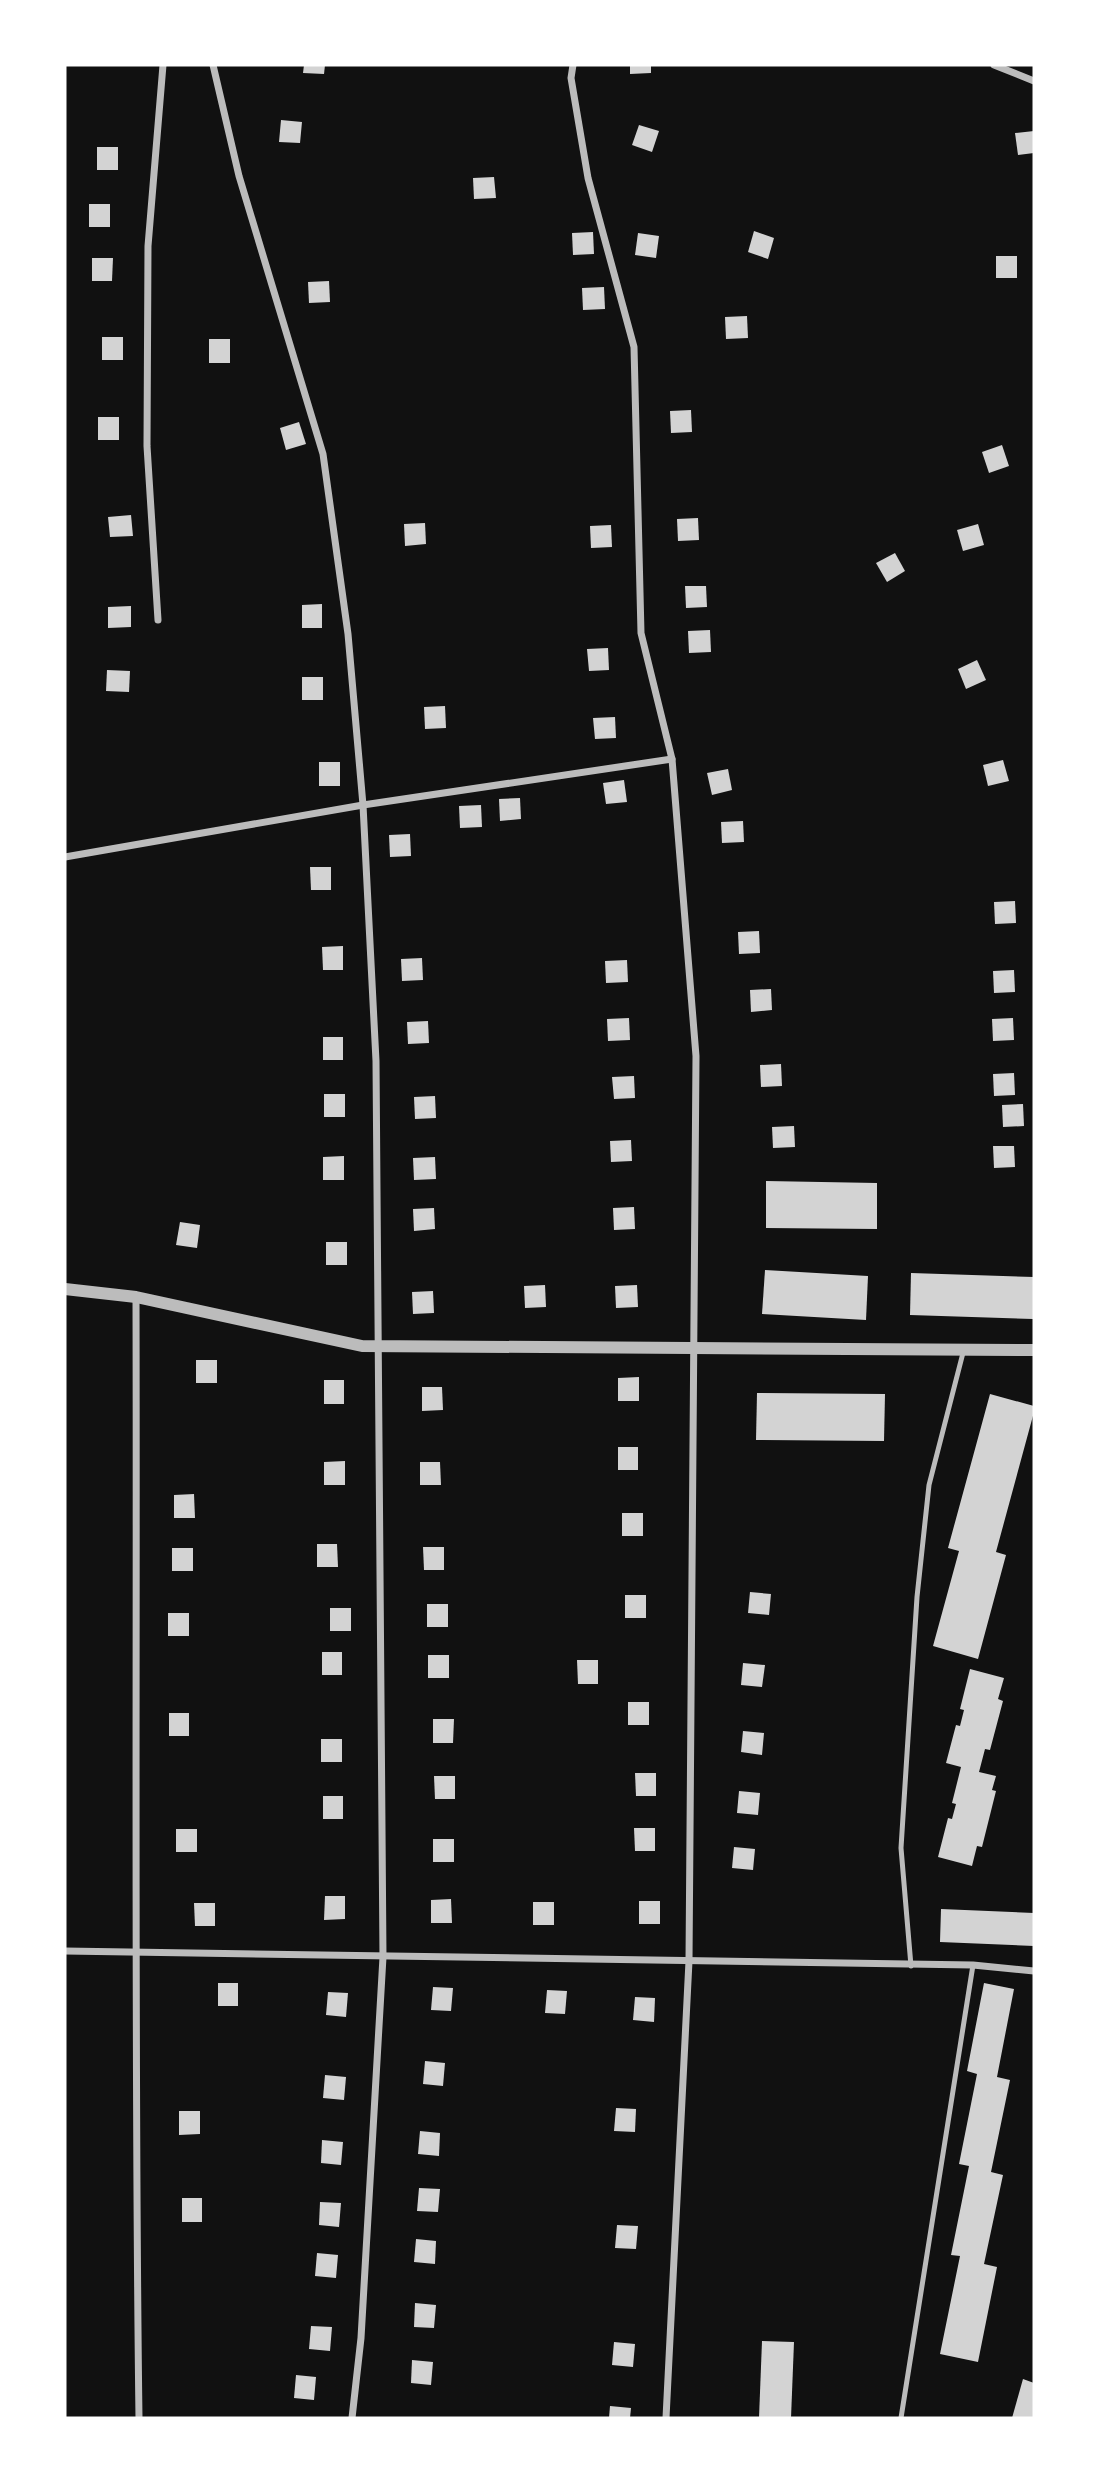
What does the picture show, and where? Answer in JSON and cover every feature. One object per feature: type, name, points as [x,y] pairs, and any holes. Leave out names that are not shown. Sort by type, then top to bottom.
[{"type":"street","points":[[158,620],[147,446],[148,260],[163,65]]},
{"type":"street","points":[[213,65],[239,176],[323,454],[348,634],[363,805],[376,1061],[383,1957],[361,2339],[352,2418]]},
{"type":"street","points":[[573,65],[570,78],[588,178],[634,347],[641,634],[672,759],[696,1056],[689,1961],[666,2418]]},
{"type":"street","points":[[994,65],[1034,81]]},
{"type":"street","points":[[65,857],[363,805],[672,759]]},
{"type":"street","points":[[65,1289],[136,1297],[362,1346],[1034,1350]]},
{"type":"street","points":[[136,1297],[138,1952],[134,2095],[139,2418]]},
{"type":"street","points":[[65,1951],[973,1965],[1034,1971]]},
{"type":"lane","points":[[911,1966],[901,1848],[917,1597],[929,1485],[964,1349]]},
{"type":"lane","points":[[901,2418],[973,1965]]},
{"type":"building","points":[[304,65],[325,65],[324,74],[303,73]]},
{"type":"building","points":[[630,65],[651,65],[651,73],[630,74]]},
{"type":"building","points":[[281,120],[302,122],[300,143],[279,142]]},
{"type":"building","points":[[639,125],[659,131],[652,152],[632,145]]},
{"type":"building","points":[[1034,131],[1034,153],[1018,155],[1015,133]]},
{"type":"building","points":[[97,147],[118,147],[118,170],[97,170]]},
{"type":"building","points":[[494,177],[496,198],[474,199],[473,178]]},
{"type":"building","points":[[89,204],[110,204],[110,227],[89,227]]},
{"type":"building","points":[[754,231],[774,238],[768,259],[748,252]]},
{"type":"building","points":[[593,232],[594,254],[573,255],[572,233]]},
{"type":"building","points":[[638,233],[659,236],[656,258],[635,255]]},
{"type":"building","points":[[996,256],[1017,256],[1017,278],[996,278]]},
{"type":"building","points":[[92,258],[113,258],[112,281],[92,281]]},
{"type":"building","points":[[329,281],[330,302],[309,303],[308,282]]},
{"type":"building","points":[[604,287],[605,309],[583,310],[582,288]]},
{"type":"building","points":[[747,316],[748,338],[726,339],[725,317]]},
{"type":"building","points":[[102,337],[123,337],[123,360],[102,360]]},
{"type":"building","points":[[209,339],[230,339],[230,363],[209,363]]},
{"type":"building","points":[[691,410],[692,432],[671,433],[670,411]]},
{"type":"building","points":[[98,417],[119,417],[119,440],[98,440]]},
{"type":"building","points":[[299,422],[306,444],[286,450],[280,428]]},
{"type":"building","points":[[1002,445],[1009,466],[989,473],[982,452]]},
{"type":"building","points":[[131,515],[133,536],[110,537],[108,517]]},
{"type":"building","points":[[698,518],[699,540],[678,541],[677,519]]},
{"type":"building","points":[[425,523],[426,544],[405,546],[404,524]]},
{"type":"building","points":[[978,524],[984,545],[963,551],[957,530]]},
{"type":"building","points":[[611,525],[612,547],[591,548],[590,526]]},
{"type":"building","points":[[895,553],[905,571],[887,582],[876,563]]},
{"type":"building","points":[[685,586],[706,586],[707,607],[686,608]]},
{"type":"building","points":[[322,604],[322,628],[302,628],[302,605]]},
{"type":"building","points":[[131,606],[131,627],[108,628],[108,607]]},
{"type":"building","points":[[710,630],[711,652],[689,653],[688,631]]},
{"type":"building","points":[[608,648],[609,670],[589,671],[587,649]]},
{"type":"building","points":[[977,660],[986,680],[966,689],[958,669]]},
{"type":"building","points":[[107,670],[130,671],[129,692],[106,691]]},
{"type":"building","points":[[302,677],[323,677],[323,700],[302,700]]},
{"type":"building","points":[[445,706],[446,728],[425,729],[424,707]]},
{"type":"building","points":[[615,717],[616,738],[595,739],[593,718]]},
{"type":"building","points":[[1003,760],[1009,781],[988,786],[983,765]]},
{"type":"building","points":[[319,762],[340,762],[340,786],[319,786]]},
{"type":"building","points":[[728,769],[732,790],[712,795],[707,773]]},
{"type":"building","points":[[624,780],[627,802],[606,804],[603,783]]},
{"type":"building","points":[[520,798],[521,819],[500,821],[499,799]]},
{"type":"building","points":[[481,805],[482,827],[460,828],[459,806]]},
{"type":"building","points":[[743,821],[744,842],[722,843],[721,822]]},
{"type":"building","points":[[410,834],[411,856],[390,857],[389,835]]},
{"type":"building","points":[[310,867],[331,867],[331,890],[311,890]]},
{"type":"building","points":[[1015,901],[1016,923],[995,924],[994,902]]},
{"type":"building","points":[[759,931],[760,953],[739,954],[738,932]]},
{"type":"building","points":[[343,946],[343,970],[323,970],[322,947]]},
{"type":"building","points":[[422,958],[423,980],[402,981],[401,959]]},
{"type":"building","points":[[627,960],[628,982],[606,983],[605,961]]},
{"type":"building","points":[[1014,970],[1015,992],[994,993],[993,971]]},
{"type":"building","points":[[771,989],[772,1010],[751,1012],[750,990]]},
{"type":"building","points":[[629,1018],[630,1040],[608,1041],[607,1019]]},
{"type":"building","points":[[1013,1018],[1014,1040],[993,1041],[992,1019]]},
{"type":"building","points":[[428,1021],[429,1043],[408,1044],[407,1022]]},
{"type":"building","points":[[323,1037],[343,1037],[343,1060],[323,1060]]},
{"type":"building","points":[[781,1064],[782,1086],[761,1087],[760,1065]]},
{"type":"building","points":[[1014,1073],[1015,1095],[994,1096],[993,1074]]},
{"type":"building","points":[[634,1076],[635,1098],[614,1099],[612,1077]]},
{"type":"building","points":[[324,1094],[345,1094],[345,1117],[324,1117]]},
{"type":"building","points":[[435,1096],[436,1118],[415,1119],[414,1097]]},
{"type":"building","points":[[1023,1104],[1024,1126],[1003,1127],[1002,1105]]},
{"type":"building","points":[[794,1126],[795,1147],[773,1148],[772,1127]]},
{"type":"building","points":[[631,1140],[632,1161],[611,1162],[610,1141]]},
{"type":"building","points":[[993,1146],[1014,1146],[1015,1167],[994,1168]]},
{"type":"building","points":[[344,1156],[344,1180],[323,1180],[323,1157]]},
{"type":"building","points":[[435,1157],[436,1179],[414,1180],[413,1158]]},
{"type":"building","points":[[766,1181],[877,1183],[877,1229],[766,1228]]},
{"type":"building","points":[[634,1207],[635,1229],[614,1230],[613,1208]]},
{"type":"building","points":[[434,1208],[435,1229],[414,1231],[413,1209]]},
{"type":"building","points":[[180,1222],[200,1225],[197,1248],[176,1245]]},
{"type":"building","points":[[326,1242],[347,1242],[347,1265],[326,1265]]},
{"type":"building","points":[[765,1270],[868,1276],[866,1320],[762,1314]]},
{"type":"building","points":[[911,1273],[1034,1277],[1033,1319],[910,1315]]},
{"type":"building","points":[[545,1285],[546,1307],[525,1308],[524,1286]]},
{"type":"building","points":[[637,1285],[638,1307],[616,1308],[615,1286]]},
{"type":"building","points":[[433,1291],[434,1313],[413,1314],[412,1292]]},
{"type":"building","points":[[196,1360],[217,1360],[217,1383],[196,1383]]},
{"type":"building","points":[[639,1377],[639,1401],[618,1401],[618,1378]]},
{"type":"building","points":[[324,1380],[344,1380],[344,1404],[324,1404]]},
{"type":"building","points":[[422,1387],[442,1387],[443,1410],[422,1411]]},
{"type":"building","points":[[757,1393],[885,1394],[884,1441],[756,1440]]},
{"type":"building","points":[[990,1394],[1034,1406],[1034,1412],[996,1552],[1006,1555],[978,1659],[933,1646],[959,1551],[948,1548]]},
{"type":"building","points":[[618,1447],[638,1447],[638,1470],[618,1470]]},
{"type":"building","points":[[345,1461],[345,1485],[324,1485],[324,1462]]},
{"type":"building","points":[[420,1462],[440,1462],[441,1485],[420,1485]]},
{"type":"building","points":[[194,1494],[195,1518],[174,1518],[174,1495]]},
{"type":"building","points":[[622,1513],[643,1513],[643,1536],[622,1536]]},
{"type":"building","points":[[317,1544],[337,1544],[338,1567],[317,1567]]},
{"type":"building","points":[[423,1547],[444,1547],[444,1570],[424,1570]]},
{"type":"building","points":[[172,1548],[193,1548],[193,1571],[172,1571]]},
{"type":"building","points":[[750,1592],[771,1594],[769,1615],[748,1613]]},
{"type":"building","points":[[625,1595],[646,1595],[646,1618],[625,1618]]},
{"type":"building","points":[[427,1604],[448,1604],[448,1627],[427,1627]]},
{"type":"building","points":[[330,1608],[351,1608],[351,1631],[330,1631]]},
{"type":"building","points":[[168,1613],[189,1613],[189,1636],[168,1636]]},
{"type":"building","points":[[322,1652],[342,1652],[342,1675],[322,1675]]},
{"type":"building","points":[[428,1655],[449,1655],[449,1678],[428,1678]]},
{"type":"building","points":[[577,1660],[598,1660],[598,1684],[578,1684]]},
{"type":"building","points":[[743,1663],[765,1665],[762,1687],[741,1685]]},
{"type":"building","points":[[970,1669],[1004,1678],[998,1699],[1003,1701],[990,1750],[985,1749],[979,1772],[996,1776],[992,1790],[996,1791],[982,1847],[977,1846],[972,1866],[938,1857],[948,1818],[952,1819],[956,1804],[952,1803],[961,1767],[946,1763],[956,1725],[960,1726],[964,1710],[960,1709]]},
{"type":"building","points":[[628,1702],[649,1702],[649,1725],[628,1725]]},
{"type":"building","points":[[169,1713],[189,1713],[189,1736],[169,1736]]},
{"type":"building","points":[[433,1719],[454,1719],[453,1743],[433,1743]]},
{"type":"building","points":[[743,1731],[764,1733],[762,1755],[741,1752]]},
{"type":"building","points":[[321,1739],[342,1739],[342,1762],[321,1762]]},
{"type":"building","points":[[635,1773],[656,1773],[656,1796],[636,1796]]},
{"type":"building","points":[[434,1776],[455,1776],[455,1799],[435,1799]]},
{"type":"building","points":[[739,1791],[760,1793],[758,1815],[737,1813]]},
{"type":"building","points":[[323,1796],[343,1796],[343,1819],[323,1819]]},
{"type":"building","points":[[634,1828],[655,1828],[655,1851],[635,1851]]},
{"type":"building","points":[[176,1829],[197,1829],[197,1852],[176,1852]]},
{"type":"building","points":[[433,1839],[454,1839],[454,1862],[433,1862]]},
{"type":"building","points":[[734,1847],[755,1849],[753,1870],[732,1868]]},
{"type":"building","points":[[325,1896],[345,1896],[345,1919],[324,1920]]},
{"type":"building","points":[[451,1899],[452,1923],[431,1923],[431,1900]]},
{"type":"building","points":[[639,1901],[660,1901],[660,1924],[639,1924]]},
{"type":"building","points":[[533,1902],[554,1902],[554,1925],[533,1925]]},
{"type":"building","points":[[194,1903],[215,1903],[215,1926],[195,1926]]},
{"type":"building","points":[[941,1909],[1034,1913],[1034,1946],[940,1942]]},
{"type":"building","points":[[218,1983],[238,1983],[238,2006],[218,2006]]},
{"type":"building","points":[[984,1983],[1014,1989],[997,2077],[1010,2080],[991,2172],[1003,2175],[984,2264],[997,2267],[978,2362],[940,2354],[960,2256],[951,2255],[969,2166],[959,2164],[977,2074],[967,2071]]},
{"type":"building","points":[[433,1987],[453,1988],[451,2011],[431,2010]]},
{"type":"building","points":[[547,1990],[567,1991],[565,2014],[545,2013]]},
{"type":"building","points":[[328,1992],[348,1993],[346,2017],[326,2015]]},
{"type":"building","points":[[635,1997],[655,1998],[654,2022],[633,2020]]},
{"type":"building","points":[[425,2061],[445,2063],[443,2086],[423,2084]]},
{"type":"building","points":[[325,2075],[346,2077],[344,2100],[323,2098]]},
{"type":"building","points":[[616,2108],[636,2109],[635,2132],[614,2131]]},
{"type":"building","points":[[179,2111],[200,2111],[200,2134],[179,2135]]},
{"type":"building","points":[[420,2131],[440,2133],[439,2156],[418,2154]]},
{"type":"building","points":[[322,2140],[343,2142],[341,2165],[321,2163]]},
{"type":"building","points":[[419,2188],[440,2189],[438,2212],[417,2211]]},
{"type":"building","points":[[182,2198],[202,2198],[202,2222],[182,2222]]},
{"type":"building","points":[[320,2202],[341,2203],[339,2227],[319,2225]]},
{"type":"building","points":[[617,2225],[638,2226],[636,2249],[615,2248]]},
{"type":"building","points":[[416,2239],[436,2241],[435,2264],[414,2262]]},
{"type":"building","points":[[317,2253],[338,2255],[336,2278],[315,2276]]},
{"type":"building","points":[[415,2303],[436,2305],[434,2328],[414,2327]]},
{"type":"building","points":[[311,2326],[332,2327],[330,2351],[309,2349]]},
{"type":"building","points":[[762,2341],[794,2342],[791,2418],[759,2418]]},
{"type":"building","points":[[614,2342],[635,2344],[633,2367],[612,2365]]},
{"type":"building","points":[[412,2360],[433,2362],[431,2385],[411,2383]]},
{"type":"building","points":[[296,2375],[316,2377],[314,2400],[294,2398]]},
{"type":"building","points":[[1023,2379],[1034,2383],[1034,2418],[1012,2418]]},
{"type":"building","points":[[610,2406],[631,2408],[630,2418],[609,2418]]}]
